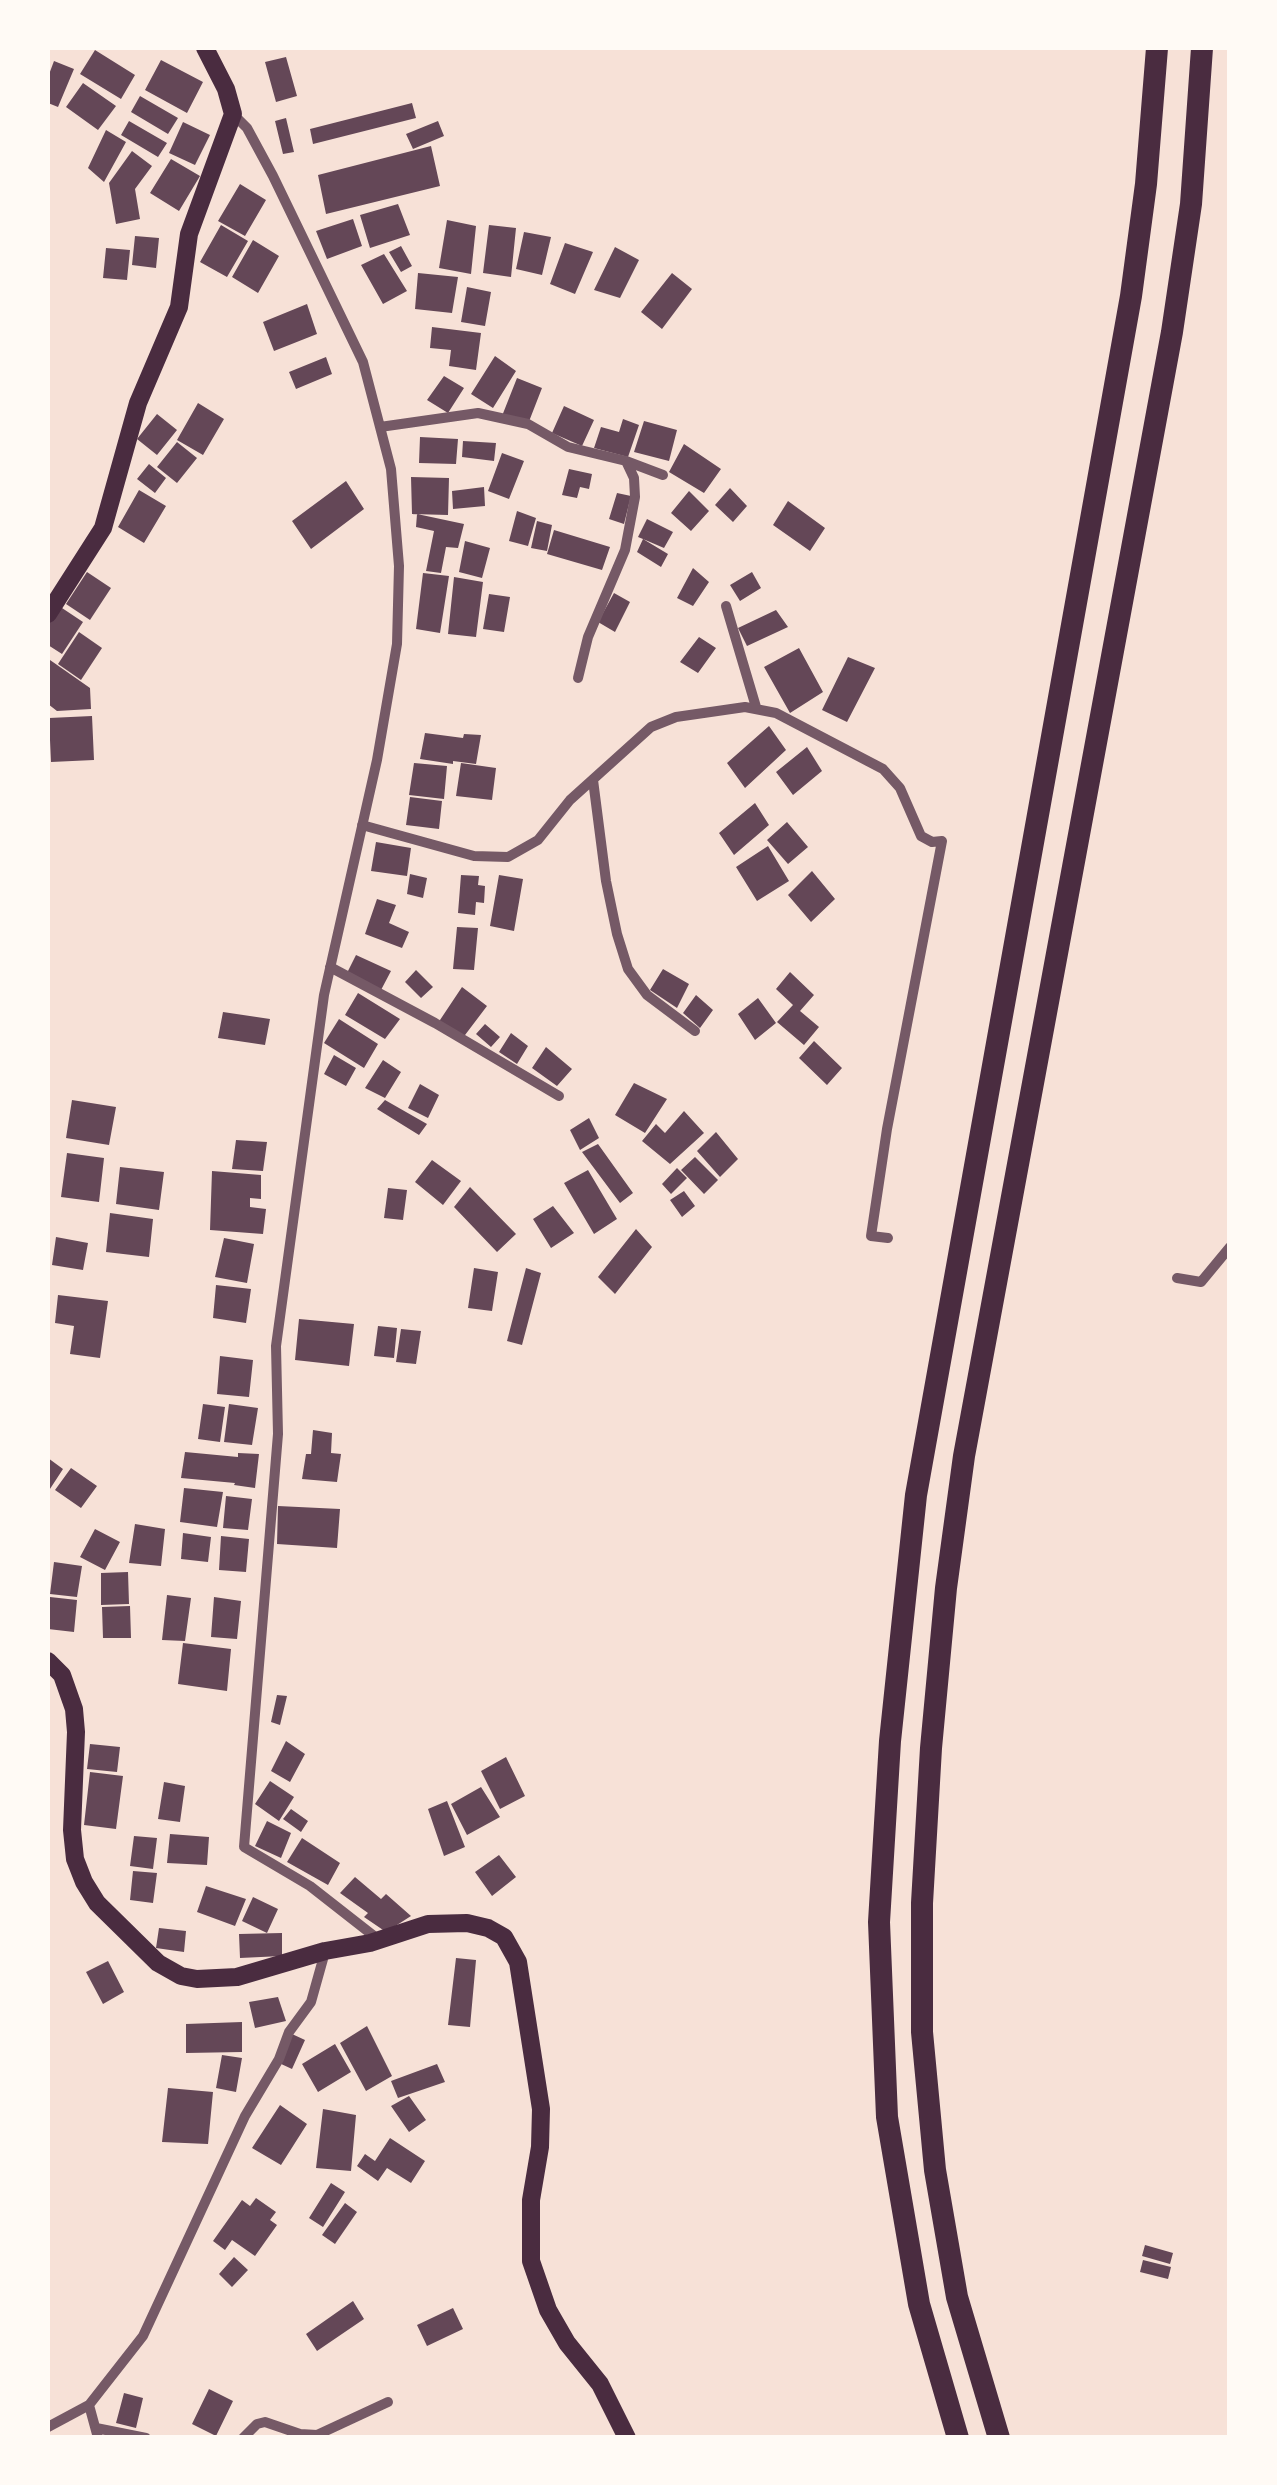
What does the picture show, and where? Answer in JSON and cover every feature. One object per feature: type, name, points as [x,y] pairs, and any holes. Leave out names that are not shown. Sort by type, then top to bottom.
[{"type":"highway","points":[[958,2438],[918,2304],[887,2117],[879,1922],[890,1741],[916,1495],[1132,296],[1146,184],[1156,48]]},
{"type":"highway","points":[[999,2438],[957,2296],[934,2170],[922,2032],[922,1902],[931,1748],[946,1588],[964,1456],[1172,332],[1191,204],[1202,48]]},
{"type":"main road","points":[[48,614],[103,528],[138,403],[180,306],[189,234],[233,114],[226,89],[205,48]]},
{"type":"main road","points":[[48,1661],[62,1676],[74,1709],[72,1830],[84,1882],[97,1903],[134,1943],[169,1970],[197,1979],[238,1978],[428,1924],[468,1923],[504,1937],[518,1962],[541,2108],[531,2200],[531,2262],[548,2310],[567,2343],[600,2384],[627,2438]]},
{"type":"street","points":[[233,114],[247,128],[274,176],[363,362],[391,469],[400,566],[397,644],[330,967],[276,1346],[278,1434],[244,1847],[310,1886],[379,1940]]},
{"type":"street","points":[[380,427],[478,413],[528,424],[568,446],[663,475]]},
{"type":"street","points":[[578,678],[588,637],[625,550],[635,496],[634,478],[626,461]]},
{"type":"street","points":[[726,606],[756,707]]},
{"type":"street","points":[[362,825],[474,856],[500,859],[538,840],[570,800],[650,727],[706,711],[756,707],[798,723],[882,769],[900,788],[920,834],[927,840],[942,841],[886,1129],[872,1236],[888,1238]]},
{"type":"street","points":[[592,780],[610,898],[628,969],[647,995],[695,1031]]},
{"type":"street","points":[[330,967],[559,1096]]},
{"type":"street","points":[[1177,1278],[1200,1282],[1230,1247]]},
{"type":"street","points":[[48,2427],[88,2406],[143,2336],[246,2116],[279,2059],[289,2032],[310,2002],[325,1951]]},
{"type":"street","points":[[243,2438],[257,2424],[265,2422],[300,2434],[317,2435],[388,2402]]},
{"type":"street","points":[[88,2406],[97,2433],[146,2438]]},
{"type":"building","points":[[95,50],[135,75],[121,99],[80,74]]},
{"type":"building","points":[[286,57],[297,96],[276,102],[265,62]]},
{"type":"building","points":[[161,60],[203,82],[187,113],[145,90]]},
{"type":"building","points":[[54,61],[74,69],[58,107],[48,103],[48,77]]},
{"type":"building","points":[[83,83],[116,106],[98,130],[66,107]]},
{"type":"building","points":[[140,96],[178,118],[168,134],[131,112]]},
{"type":"building","points":[[412,103],[416,118],[313,144],[310,129]]},
{"type":"building","points":[[286,118],[294,152],[283,154],[275,121]]},
{"type":"building","points":[[129,121],[167,143],[158,157],[121,135]]},
{"type":"building","points":[[438,121],[444,136],[413,149],[406,134]]},
{"type":"building","points":[[183,122],[210,135],[195,165],[169,153]]},
{"type":"building","points":[[106,130],[126,142],[104,182],[88,168]]},
{"type":"building","points":[[431,146],[440,186],[326,214],[318,175]]},
{"type":"building","points":[[132,151],[152,166],[135,189],[140,219],[116,224],[109,183]]},
{"type":"building","points":[[171,159],[200,176],[179,211],[150,193]]},
{"type":"building","points":[[240,184],[266,200],[245,236],[218,221]]},
{"type":"building","points":[[398,204],[410,235],[370,248],[360,215]]},
{"type":"building","points":[[353,219],[362,246],[327,259],[316,231]]},
{"type":"building","points":[[447,220],[476,226],[471,274],[439,268]]},
{"type":"building","points":[[221,225],[248,241],[227,277],[200,262]]},
{"type":"building","points":[[489,225],[516,228],[511,277],[483,273]]},
{"type":"building","points":[[524,232],[551,237],[542,275],[516,269]]},
{"type":"building","points":[[135,236],[159,238],[156,268],[132,265]]},
{"type":"building","points":[[253,240],[279,256],[258,293],[232,277]]},
{"type":"building","points":[[565,243],[593,252],[575,294],[550,284]]},
{"type":"building","points":[[401,246],[412,266],[401,272],[389,252]]},
{"type":"building","points":[[615,247],[639,260],[620,298],[594,290]]},
{"type":"building","points":[[106,248],[130,250],[127,280],[103,278]]},
{"type":"building","points":[[384,254],[407,291],[383,304],[361,265]]},
{"type":"building","points":[[418,273],[458,277],[452,313],[415,309]]},
{"type":"building","points":[[672,273],[692,289],[662,329],[641,312]]},
{"type":"building","points":[[467,287],[491,292],[485,326],[461,322]]},
{"type":"building","points":[[307,304],[317,334],[274,351],[263,322]]},
{"type":"building","points":[[432,327],[481,333],[476,370],[449,366],[451,350],[430,348]]},
{"type":"building","points":[[495,356],[516,371],[493,408],[471,394]]},
{"type":"building","points":[[326,357],[332,374],[296,389],[289,372]]},
{"type":"building","points":[[444,376],[464,388],[448,413],[427,400]]},
{"type":"building","points":[[517,378],[542,388],[528,424],[502,416]]},
{"type":"building","points":[[198,403],[224,419],[203,455],[177,440]]},
{"type":"building","points":[[564,406],[594,420],[582,446],[552,433]]},
{"type":"building","points":[[157,414],[177,430],[157,455],[137,439]]},
{"type":"building","points":[[623,419],[639,425],[628,457],[594,448],[601,427],[619,432]]},
{"type":"building","points":[[644,421],[677,430],[669,461],[634,452]]},
{"type":"building","points":[[420,437],[458,439],[456,464],[419,463]]},
{"type":"building","points":[[463,441],[496,443],[494,461],[462,457]]},
{"type":"building","points":[[177,442],[197,458],[177,483],[157,467]]},
{"type":"building","points":[[684,444],[721,469],[704,493],[669,472]]},
{"type":"building","points":[[502,453],[524,461],[509,499],[488,491]]},
{"type":"building","points":[[149,464],[166,478],[155,493],[137,479]]},
{"type":"building","points":[[569,469],[592,474],[589,489],[580,487],[577,498],[562,495]]},
{"type":"building","points":[[411,477],[449,478],[448,515],[412,514]]},
{"type":"building","points":[[346,481],[364,509],[311,549],[292,521]]},
{"type":"building","points":[[484,487],[485,506],[453,509],[452,491]]},
{"type":"building","points":[[730,488],[747,506],[733,522],[715,505]]},
{"type":"building","points":[[139,490],[166,506],[144,543],[118,527]]},
{"type":"building","points":[[689,491],[709,511],[691,531],[671,513]]},
{"type":"building","points":[[617,493],[631,496],[624,524],[609,519]]},
{"type":"building","points":[[788,501],[825,528],[810,551],[773,525]]},
{"type":"building","points":[[517,511],[536,518],[528,546],[509,541]]},
{"type":"building","points":[[417,514],[464,524],[458,548],[446,547],[441,573],[426,571],[434,531],[416,527]]},
{"type":"building","points":[[647,519],[673,532],[664,548],[638,537]]},
{"type":"building","points":[[537,521],[552,525],[547,551],[531,548]]},
{"type":"building","points":[[554,530],[610,547],[602,570],[547,554]]},
{"type":"building","points":[[643,539],[668,554],[661,567],[637,552]]},
{"type":"building","points":[[465,541],[490,548],[482,578],[459,572]]},
{"type":"building","points":[[693,568],[709,582],[693,606],[677,598]]},
{"type":"building","points":[[87,572],[111,588],[90,620],[66,604]]},
{"type":"building","points":[[752,572],[761,588],[740,601],[730,585]]},
{"type":"building","points":[[423,573],[449,576],[440,633],[416,629]]},
{"type":"building","points":[[454,577],[483,582],[476,637],[448,634]]},
{"type":"building","points":[[614,593],[630,602],[615,632],[598,622]]},
{"type":"building","points":[[489,594],[510,597],[504,632],[483,629]]},
{"type":"building","points":[[59,606],[83,622],[62,654],[48,645],[48,624]]},
{"type":"building","points":[[776,610],[788,627],[747,646],[738,628]]},
{"type":"building","points":[[79,632],[102,648],[81,680],[58,664]]},
{"type":"building","points":[[699,637],[716,648],[698,673],[680,662]]},
{"type":"building","points":[[799,648],[823,692],[790,713],[764,667]]},
{"type":"building","points":[[848,657],[875,668],[847,722],[822,710]]},
{"type":"building","points":[[50,660],[90,688],[91,709],[57,711],[48,704]]},
{"type":"building","points":[[92,716],[94,760],[51,762],[49,718]]},
{"type":"building","points":[[769,726],[786,750],[745,788],[727,763]]},
{"type":"building","points":[[425,733],[463,738],[464,734],[481,735],[476,764],[420,759]]},
{"type":"building","points":[[807,747],[822,771],[793,795],[776,772]]},
{"type":"building","points":[[414,763],[447,766],[444,799],[409,795]]},
{"type":"building","points":[[461,763],[496,768],[492,800],[456,796]]},
{"type":"building","points":[[410,797],[442,801],[439,829],[406,825]]},
{"type":"building","points":[[755,803],[769,825],[734,855],[719,833]]},
{"type":"building","points":[[787,822],[808,847],[788,864],[767,840]]},
{"type":"building","points":[[376,842],[411,848],[407,876],[371,871]]},
{"type":"building","points":[[768,846],[789,881],[757,901],[736,867]]},
{"type":"building","points":[[812,871],[835,899],[811,922],[788,895]]},
{"type":"building","points":[[410,874],[427,878],[423,898],[407,894]]},
{"type":"building","points":[[461,875],[479,876],[478,885],[485,886],[484,903],[476,902],[475,915],[458,913]]},
{"type":"building","points":[[499,875],[523,879],[514,931],[490,926]]},
{"type":"building","points":[[377,899],[396,905],[389,923],[409,932],[402,948],[365,934]]},
{"type":"building","points":[[457,927],[478,928],[474,970],[453,969]]},
{"type":"building","points":[[356,955],[391,971],[381,990],[347,973]]},
{"type":"building","points":[[663,969],[689,984],[677,1008],[650,990]]},
{"type":"building","points":[[416,970],[433,987],[421,998],[405,982]]},
{"type":"building","points":[[790,972],[814,995],[800,1011],[819,1027],[804,1045],[777,1022],[793,1005],[776,989]]},
{"type":"building","points":[[462,987],[487,1006],[462,1039],[438,1023]]},
{"type":"building","points":[[358,993],[400,1019],[385,1039],[345,1015]]},
{"type":"building","points":[[696,995],[713,1010],[700,1028],[683,1013]]},
{"type":"building","points":[[758,998],[776,1023],[755,1040],[738,1014]]},
{"type":"building","points":[[223,1012],[270,1019],[265,1045],[218,1038]]},
{"type":"building","points":[[339,1019],[378,1044],[364,1068],[324,1043]]},
{"type":"building","points":[[485,1024],[500,1037],[491,1047],[476,1034]]},
{"type":"building","points":[[511,1033],[528,1046],[517,1064],[499,1052]]},
{"type":"building","points":[[814,1041],[842,1068],[827,1085],[799,1058]]},
{"type":"building","points":[[546,1047],[572,1069],[557,1086],[532,1068]]},
{"type":"building","points":[[334,1055],[356,1068],[346,1086],[324,1074]]},
{"type":"building","points":[[383,1060],[401,1072],[385,1098],[365,1088]]},
{"type":"building","points":[[634,1083],[667,1099],[645,1133],[615,1115]]},
{"type":"building","points":[[420,1084],[439,1095],[428,1118],[408,1108]]},
{"type":"building","points":[[72,1100],[116,1107],[109,1145],[66,1138]]},
{"type":"building","points":[[385,1100],[427,1124],[419,1135],[377,1109]]},
{"type":"building","points":[[684,1111],[704,1133],[670,1164],[642,1141],[656,1124],[665,1133]]},
{"type":"building","points":[[589,1118],[599,1138],[580,1150],[570,1130]]},
{"type":"building","points":[[716,1132],[738,1159],[720,1177],[697,1151]]},
{"type":"building","points":[[236,1140],[267,1142],[263,1171],[232,1169]]},
{"type":"building","points":[[598,1144],[633,1193],[620,1203],[582,1152]]},
{"type":"building","points":[[67,1153],[104,1158],[99,1202],[61,1197]]},
{"type":"building","points":[[695,1157],[718,1180],[704,1194],[681,1170]]},
{"type":"building","points":[[432,1160],[461,1181],[443,1205],[415,1182]]},
{"type":"building","points":[[120,1167],[164,1172],[159,1210],[116,1204]]},
{"type":"building","points":[[677,1168],[687,1178],[671,1194],[662,1184]]},
{"type":"building","points":[[588,1170],[617,1219],[594,1234],[564,1183]]},
{"type":"building","points":[[212,1171],[261,1175],[261,1199],[250,1198],[250,1207],[266,1209],[263,1234],[210,1230]]},
{"type":"building","points":[[470,1187],[516,1234],[497,1252],[454,1207]]},
{"type":"building","points":[[388,1188],[407,1190],[403,1220],[384,1218]]},
{"type":"building","points":[[684,1191],[695,1206],[682,1217],[670,1200]]},
{"type":"building","points":[[553,1206],[574,1233],[551,1248],[533,1219]]},
{"type":"building","points":[[110,1213],[153,1219],[149,1257],[106,1252]]},
{"type":"building","points":[[636,1229],[652,1247],[615,1294],[598,1277]]},
{"type":"building","points":[[56,1237],[88,1243],[83,1270],[52,1265]]},
{"type":"building","points":[[224,1238],[254,1244],[247,1283],[215,1277]]},
{"type":"building","points":[[474,1268],[498,1272],[492,1311],[468,1308]]},
{"type":"building","points":[[526,1268],[541,1273],[522,1345],[507,1341]]},
{"type":"building","points":[[216,1285],[251,1289],[246,1323],[213,1318]]},
{"type":"building","points":[[58,1295],[108,1301],[100,1358],[70,1354],[74,1326],[55,1323]]},
{"type":"building","points":[[299,1319],[354,1324],[349,1366],[295,1360]]},
{"type":"building","points":[[378,1326],[397,1328],[394,1358],[374,1356]]},
{"type":"building","points":[[401,1329],[421,1331],[416,1364],[396,1362]]},
{"type":"building","points":[[220,1356],[253,1360],[249,1397],[217,1394]]},
{"type":"building","points":[[203,1404],[225,1407],[220,1442],[198,1439]]},
{"type":"building","points":[[229,1404],[258,1408],[252,1445],[224,1442]]},
{"type":"building","points":[[313,1430],[332,1433],[331,1453],[341,1454],[337,1482],[302,1479],[306,1454],[311,1454]]},
{"type":"building","points":[[185,1452],[238,1457],[238,1453],[259,1454],[255,1488],[181,1478]]},
{"type":"building","points":[[48,1458],[63,1469],[48,1492]]},
{"type":"building","points":[[71,1468],[97,1486],[81,1508],[55,1490]]},
{"type":"building","points":[[184,1488],[223,1492],[217,1527],[180,1522]]},
{"type":"building","points":[[226,1496],[252,1499],[248,1530],[223,1528]]},
{"type":"building","points":[[278,1506],[340,1509],[337,1548],[277,1544]]},
{"type":"building","points":[[135,1524],[165,1529],[161,1566],[129,1563]]},
{"type":"building","points":[[95,1529],[120,1542],[105,1570],[80,1557]]},
{"type":"building","points":[[183,1533],[211,1537],[208,1562],[181,1559]]},
{"type":"building","points":[[221,1536],[249,1539],[246,1572],[219,1570]]},
{"type":"building","points":[[54,1562],[82,1566],[77,1597],[50,1594]]},
{"type":"building","points":[[128,1572],[129,1604],[101,1605],[101,1573]]},
{"type":"building","points":[[167,1595],[191,1598],[185,1641],[162,1640]]},
{"type":"building","points":[[50,1597],[77,1600],[74,1632],[48,1629]]},
{"type":"building","points":[[214,1597],[241,1601],[237,1639],[211,1637]]},
{"type":"building","points":[[130,1606],[131,1638],[103,1638],[102,1607]]},
{"type":"building","points":[[183,1643],[231,1649],[227,1691],[178,1684]]},
{"type":"building","points":[[277,1695],[287,1696],[280,1725],[271,1722]]},
{"type":"building","points":[[286,1741],[305,1754],[290,1782],[271,1771]]},
{"type":"building","points":[[90,1744],[120,1747],[117,1772],[87,1769]]},
{"type":"building","points":[[506,1757],[525,1796],[500,1809],[481,1771]]},
{"type":"building","points":[[90,1772],[123,1776],[116,1829],[84,1825]]},
{"type":"building","points":[[270,1781],[294,1797],[279,1821],[255,1804]]},
{"type":"building","points":[[164,1782],[185,1786],[180,1822],[158,1819]]},
{"type":"building","points":[[481,1787],[500,1817],[467,1835],[451,1804]]},
{"type":"building","points":[[447,1801],[465,1847],[444,1856],[428,1809]]},
{"type":"building","points":[[291,1809],[308,1821],[301,1832],[283,1819]]},
{"type":"building","points":[[267,1821],[291,1833],[281,1858],[255,1846]]},
{"type":"building","points":[[170,1834],[209,1837],[207,1865],[167,1863]]},
{"type":"building","points":[[134,1836],[157,1838],[153,1869],[130,1866]]},
{"type":"building","points":[[302,1838],[340,1863],[328,1885],[287,1862]]},
{"type":"building","points":[[499,1855],[516,1877],[492,1896],[475,1872]]},
{"type":"building","points":[[133,1871],[157,1873],[153,1903],[130,1900]]},
{"type":"building","points":[[355,1877],[381,1899],[386,1894],[411,1916],[386,1932],[364,1917],[368,1913],[340,1893]]},
{"type":"building","points":[[206,1886],[246,1899],[235,1926],[197,1912]]},
{"type":"building","points":[[253,1897],[278,1909],[267,1933],[242,1921]]},
{"type":"building","points":[[159,1928],[186,1931],[184,1952],[156,1948]]},
{"type":"building","points":[[282,1933],[282,1956],[240,1958],[239,1934]]},
{"type":"building","points":[[456,1958],[476,1960],[470,2027],[448,2025]]},
{"type":"building","points":[[108,1961],[124,1992],[103,2004],[86,1972]]},
{"type":"building","points":[[278,1997],[286,2021],[255,2028],[249,2002]]},
{"type":"building","points":[[242,2022],[242,2052],[186,2053],[186,2024]]},
{"type":"building","points":[[367,2026],[392,2076],[366,2091],[340,2043]]},
{"type":"building","points":[[292,2034],[305,2040],[292,2069],[279,2063]]},
{"type":"building","points":[[335,2044],[351,2072],[318,2092],[302,2064]]},
{"type":"building","points":[[222,2055],[242,2058],[236,2092],[216,2088]]},
{"type":"building","points":[[437,2064],[445,2082],[398,2098],[391,2081]]},
{"type":"building","points":[[168,2088],[213,2092],[208,2144],[162,2142]]},
{"type":"building","points":[[409,2096],[426,2120],[409,2132],[391,2106]]},
{"type":"building","points":[[280,2105],[307,2124],[281,2165],[252,2148]]},
{"type":"building","points":[[323,2109],[356,2115],[351,2171],[316,2168]]},
{"type":"building","points":[[390,2138],[425,2161],[411,2183],[387,2168],[378,2181],[357,2166],[365,2154],[375,2161]]},
{"type":"building","points":[[331,2183],[345,2192],[323,2227],[309,2218]]},
{"type":"building","points":[[256,2198],[276,2212],[270,2220],[277,2225],[255,2256],[232,2240],[225,2250],[213,2241],[242,2200],[250,2206]]},
{"type":"building","points":[[345,2203],[357,2212],[335,2244],[322,2235]]},
{"type":"building","points":[[1145,2245],[1173,2253],[1170,2264],[1142,2256]]},
{"type":"building","points":[[234,2257],[248,2270],[232,2287],[219,2274]]},
{"type":"building","points":[[1143,2260],[1171,2267],[1168,2279],[1140,2272]]},
{"type":"building","points":[[353,2301],[364,2319],[317,2351],[306,2334]]},
{"type":"building","points":[[453,2308],[463,2329],[427,2346],[417,2325]]},
{"type":"building","points":[[209,2389],[233,2401],[216,2436],[192,2424]]},
{"type":"building","points":[[124,2393],[143,2398],[136,2428],[116,2423]]}]
